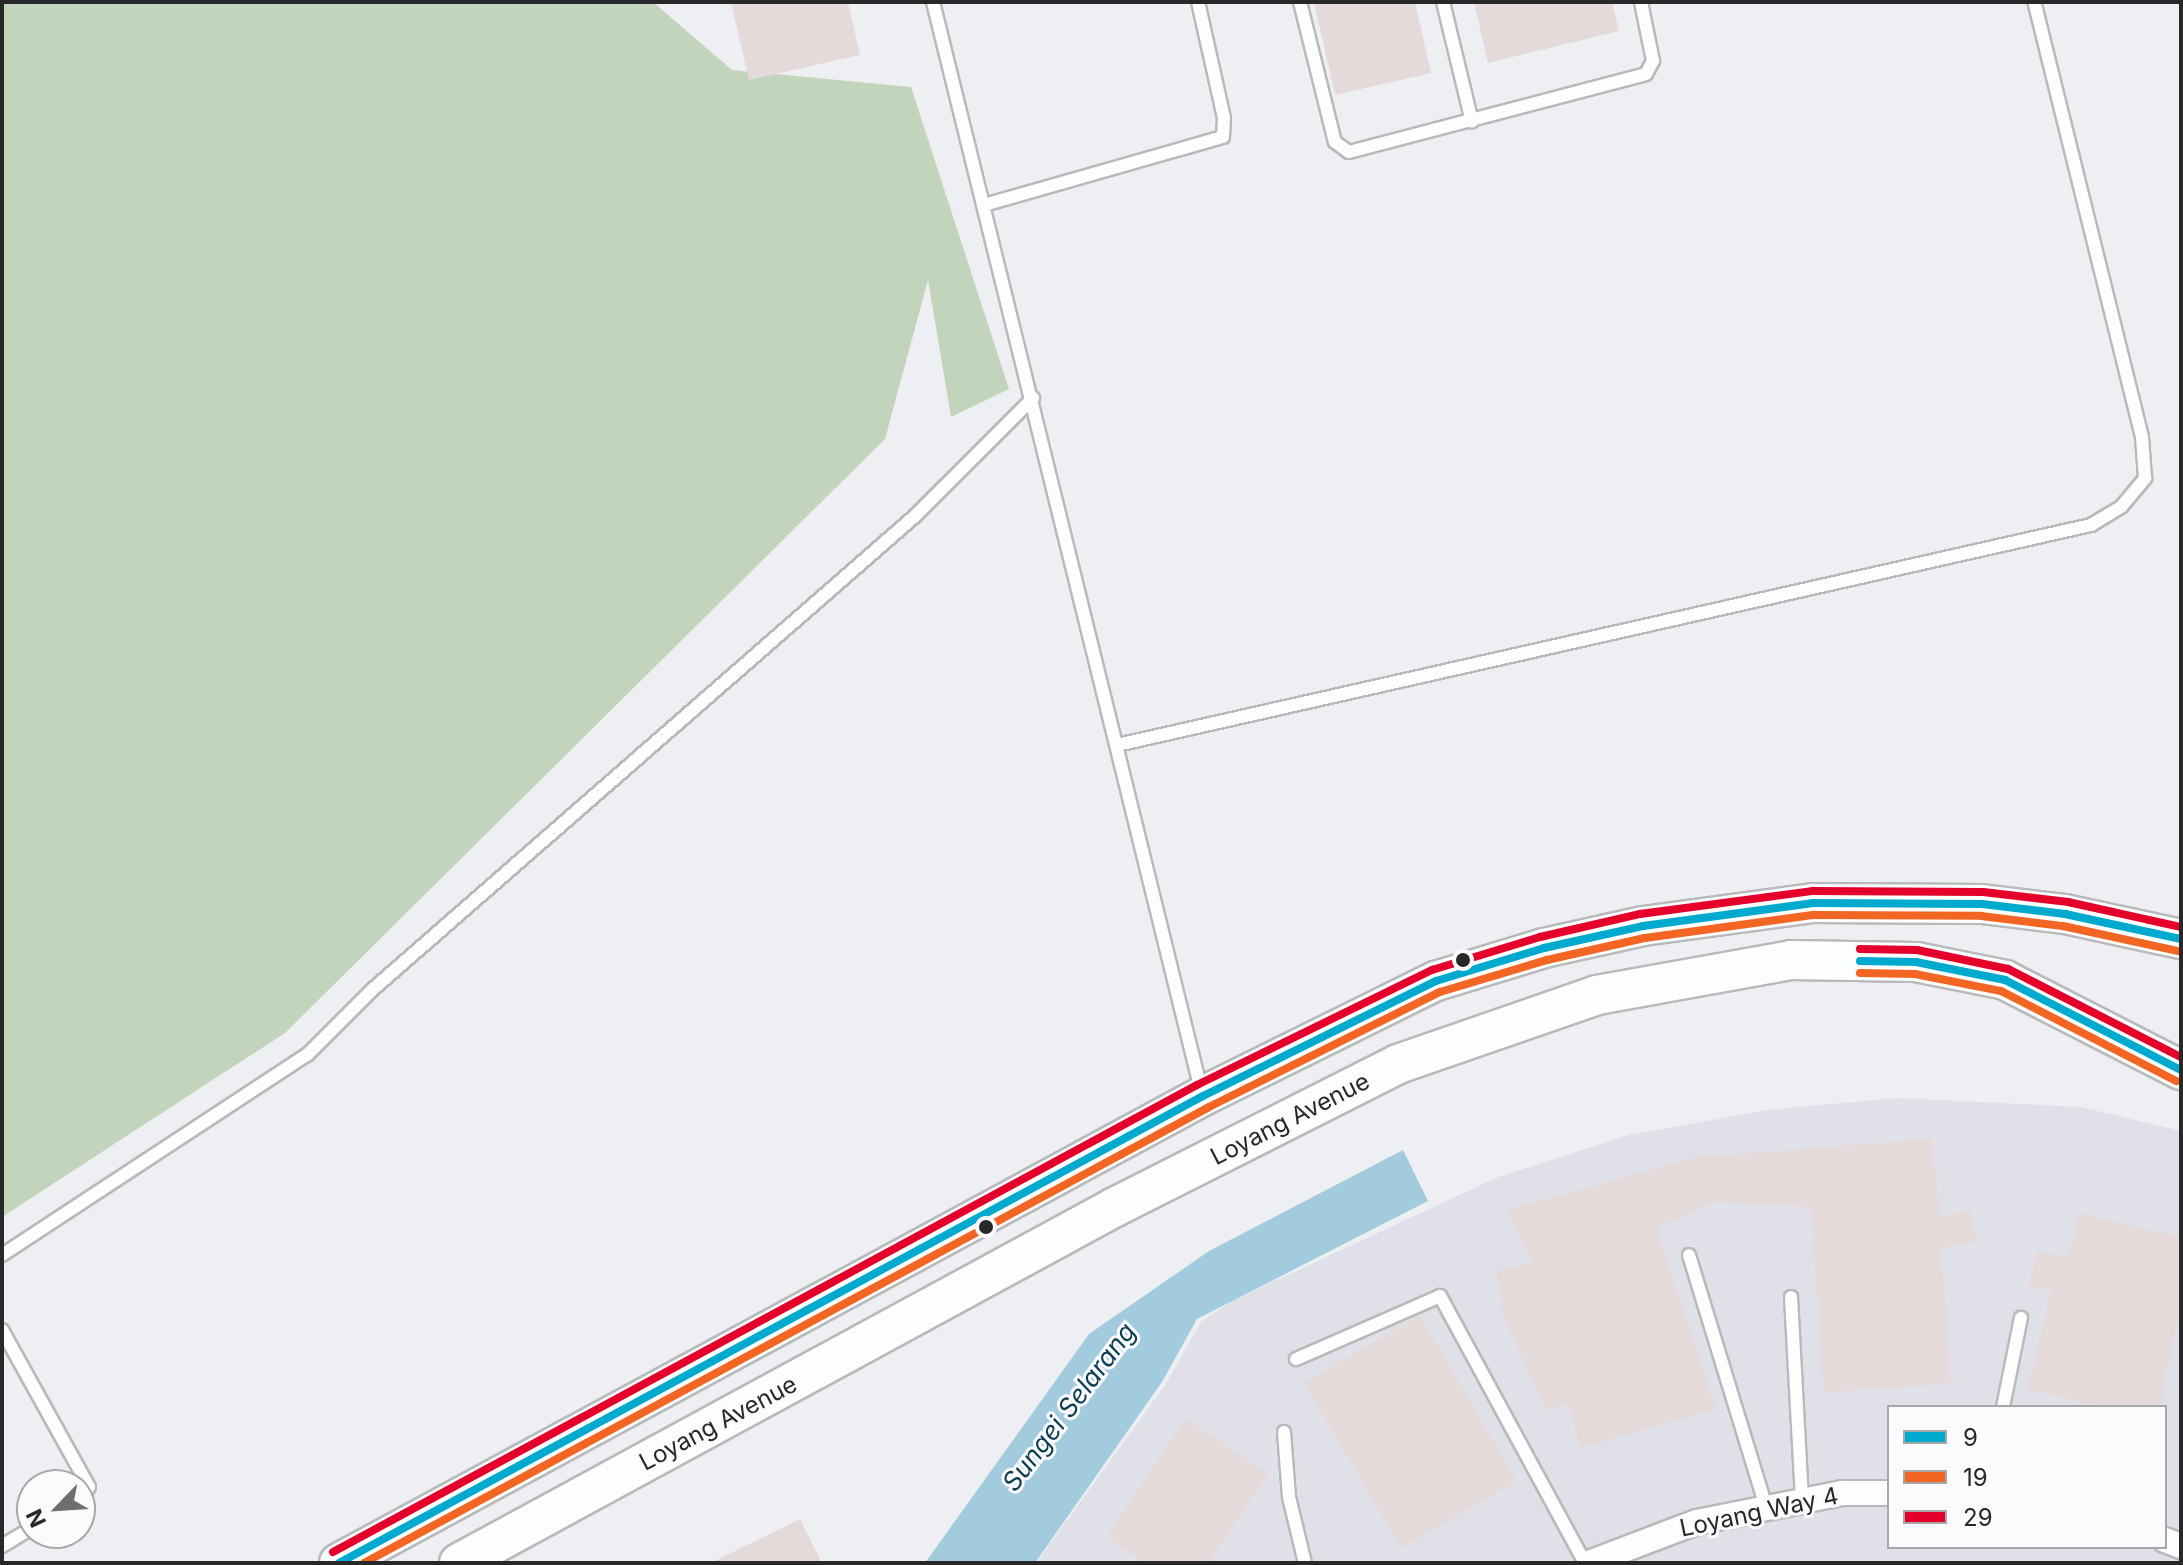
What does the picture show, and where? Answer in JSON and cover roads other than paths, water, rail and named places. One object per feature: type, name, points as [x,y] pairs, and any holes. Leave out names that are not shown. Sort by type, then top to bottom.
[{"type":"main road","points":[[339,1563],[1203,1096],[1436,981],[1544,948],[1723,912],[1888,901],[1982,904],[2078,917],[2181,939]]},
{"type":"main road","name":"Loyang Avenue","points":[[459,1563],[1113,1208],[1398,1064],[1597,995],[1791,960],[1916,962],[2005,980],[2181,1070]]},
{"type":"street","name":"Loyang Way 4","points":[[1587,1563],[1626,1554],[1697,1522],[1802,1499],[1887,1493]]},
{"type":"lane","points":[[933,2],[1203,1096]]},
{"type":"lane","points":[[984,205],[1223,137],[1224,118],[1198,2]]},
{"type":"lane","points":[[1300,2],[1341,150],[1472,122],[1646,74],[1653,61],[1641,2]]},
{"type":"lane","points":[[1443,2],[1472,122]]},
{"type":"lane","points":[[1117,745],[2091,525],[2129,498],[2145,478],[2142,437],[2034,2]]},
{"type":"lane","points":[[2,1255],[307,1055],[372,990],[915,516],[1033,398]]},
{"type":"lane","points":[[1689,1255],[1766,1507]]},
{"type":"lane","points":[[1296,1359],[1440,1296],[1587,1563]]},
{"type":"lane","points":[[1791,1297],[1802,1499]]},
{"type":"lane","points":[[2003,1405],[2021,1318]]},
{"type":"lane","points":[[2,1330],[79,1469]]},
{"type":"lane","points":[[1284,1432],[1289,1497],[1305,1563]]},
{"type":"water","name":"Sungei Selarang","points":[[1403,1150],[1428,1201],[1197,1319],[1162,1382],[1035,1563],[925,1563],[1089,1334],[1209,1251]]}]
